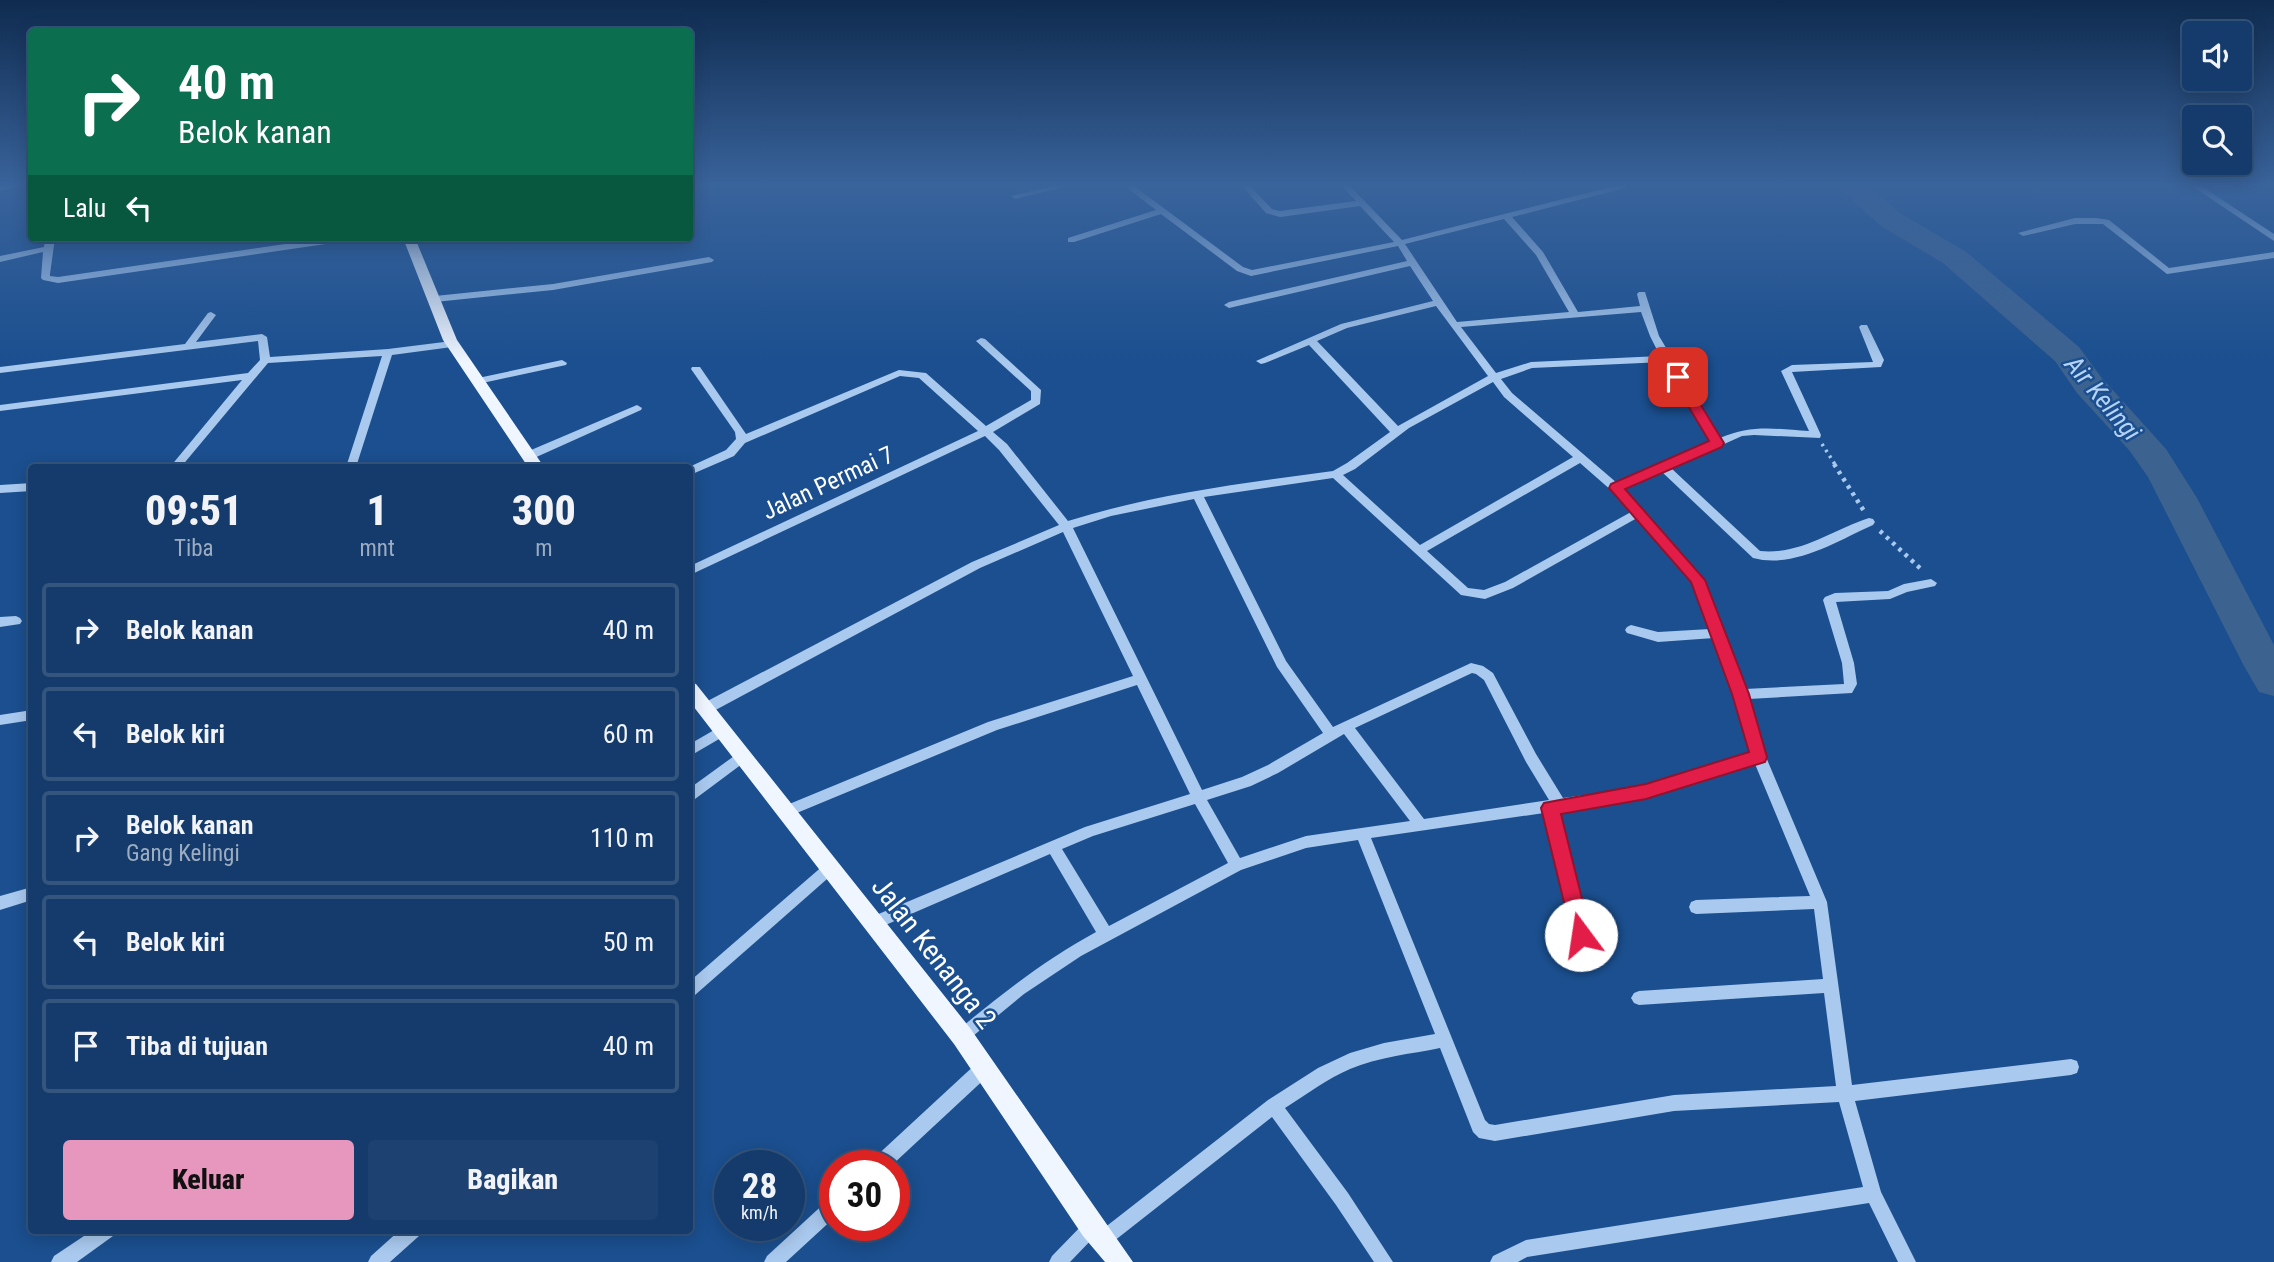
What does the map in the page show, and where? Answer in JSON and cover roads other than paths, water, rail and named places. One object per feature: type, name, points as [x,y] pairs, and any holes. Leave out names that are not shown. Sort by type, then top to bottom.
[{"type":"main road","points":[[412,245],[452,344],[532,462]]},
{"type":"main road","name":"Jalan Kenanga 2","points":[[693,692],[741,757],[787,811],[962,1036],[1097,1233],[1121,1262]]},
{"type":"street","points":[[0,259],[44,245]]},
{"type":"street","points":[[50,245],[45,274],[46,278],[58,281],[300,245]]},
{"type":"street","points":[[1208,245],[1240,269],[1251,273],[1391,245]]},
{"type":"street","points":[[1401,245],[1492,378],[1616,488],[1698,580],[1741,694],[1759,757],[1820,902],[1845,1094],[1872,1194],[1907,1262]]},
{"type":"street","points":[[1532,245],[1540,254],[1574,313]]},
{"type":"street","points":[[2134,245],[2166,271],[2274,255]]},
{"type":"street","points":[[435,299],[553,287],[709,260]]},
{"type":"street","points":[[1229,305],[1414,262]]},
{"type":"street","points":[[1642,294],[1644,309],[1665,359],[1691,395],[1717,443]]},
{"type":"street","points":[[1261,360],[1351,324],[1439,302]]},
{"type":"street","points":[[1454,325],[1644,309]]},
{"type":"street","points":[[189,345],[211,315]]},
{"type":"street","points":[[1616,488],[1740,433],[1754,431],[1816,435],[1786,371],[1792,368],[1877,365],[1879,360],[1864,327]]},
{"type":"street","points":[[0,370],[262,337],[265,360]]},
{"type":"street","points":[[1310,340],[1396,432]]},
{"type":"street","name":"Jalan Permai 7","points":[[693,570],[985,432],[1036,402],[1036,390],[981,341]]},
{"type":"street","points":[[178,464],[265,360],[388,352],[452,344]]},
{"type":"street","points":[[352,464],[388,352]]},
{"type":"street","points":[[705,709],[976,565],[1066,526],[1110,512],[1197,494],[1335,474],[1351,467],[1396,432],[1492,378],[1531,365],[1665,359]]},
{"type":"street","points":[[478,381],[562,363]]},
{"type":"street","points":[[696,369],[740,432],[741,440]]},
{"type":"street","points":[[693,470],[730,453],[741,440],[899,373],[922,375],[1003,447],[1066,526],[1199,798],[1237,865]]},
{"type":"street","points":[[0,408],[251,376]]},
{"type":"street","points":[[532,462],[637,408]]},
{"type":"street","points":[[1420,550],[1580,458]]},
{"type":"street","points":[[1664,468],[1757,555],[1772,558],[1788,555],[1869,522]]},
{"type":"street","points":[[1335,474],[1465,592],[1485,595],[1509,585],[1639,512]]},
{"type":"street","points":[[0,489],[28,487]]},
{"type":"street","points":[[1197,494],[1281,664],[1332,736]]},
{"type":"street","points":[[1741,694],[1848,688],[1851,684],[1848,663],[1829,600],[1835,597],[1890,595],[1904,588],[1931,583]]},
{"type":"street","points":[[0,622],[16,621]]},
{"type":"street","points":[[1631,630],[1658,637],[1719,633]]},
{"type":"street","points":[[874,923],[1090,831],[1199,798],[1255,777],[1346,726],[1471,668],[1479,669],[1489,677],[1555,807],[1581,935]]},
{"type":"street","points":[[787,811],[993,726],[1139,679]]},
{"type":"street","points":[[0,720],[28,716]]},
{"type":"street","points":[[1346,726],[1421,825]]},
{"type":"street","points":[[693,749],[721,731]]},
{"type":"street","points":[[693,793],[741,757]]},
{"type":"street","points":[[962,1036],[1018,989],[1106,935],[1237,865],[1306,842],[1646,792],[1759,757]]},
{"type":"street","points":[[1363,835],[1479,1126],[1485,1132],[1495,1133],[1674,1103],[1845,1094],[2071,1067]]},
{"type":"street","points":[[1053,846],[1106,935]]},
{"type":"street","points":[[693,987],[830,869]]},
{"type":"street","points":[[0,903],[28,894]]},
{"type":"street","points":[[1696,907],[1820,902]]},
{"type":"street","points":[[1639,998],[1829,986]]},
{"type":"street","points":[[1058,1262],[1273,1106],[1350,1061],[1384,1051],[1445,1040]]},
{"type":"street","points":[[895,1150],[984,1068]]},
{"type":"street","points":[[1273,1106],[1342,1199],[1384,1262]]},
{"type":"street","points":[[1499,1262],[1526,1249],[1872,1194]]},
{"type":"street","points":[[773,1262],[819,1220]]},
{"type":"street","points":[[60,1262],[102,1234]]},
{"type":"street","points":[[377,1262],[408,1234]]},
{"type":"waterway","name":"Air Kelingi","points":[[1933,245],[1954,257],[2067,354],[2089,385],[2153,457],[2192,524],[2244,629],[2274,680]]}]
